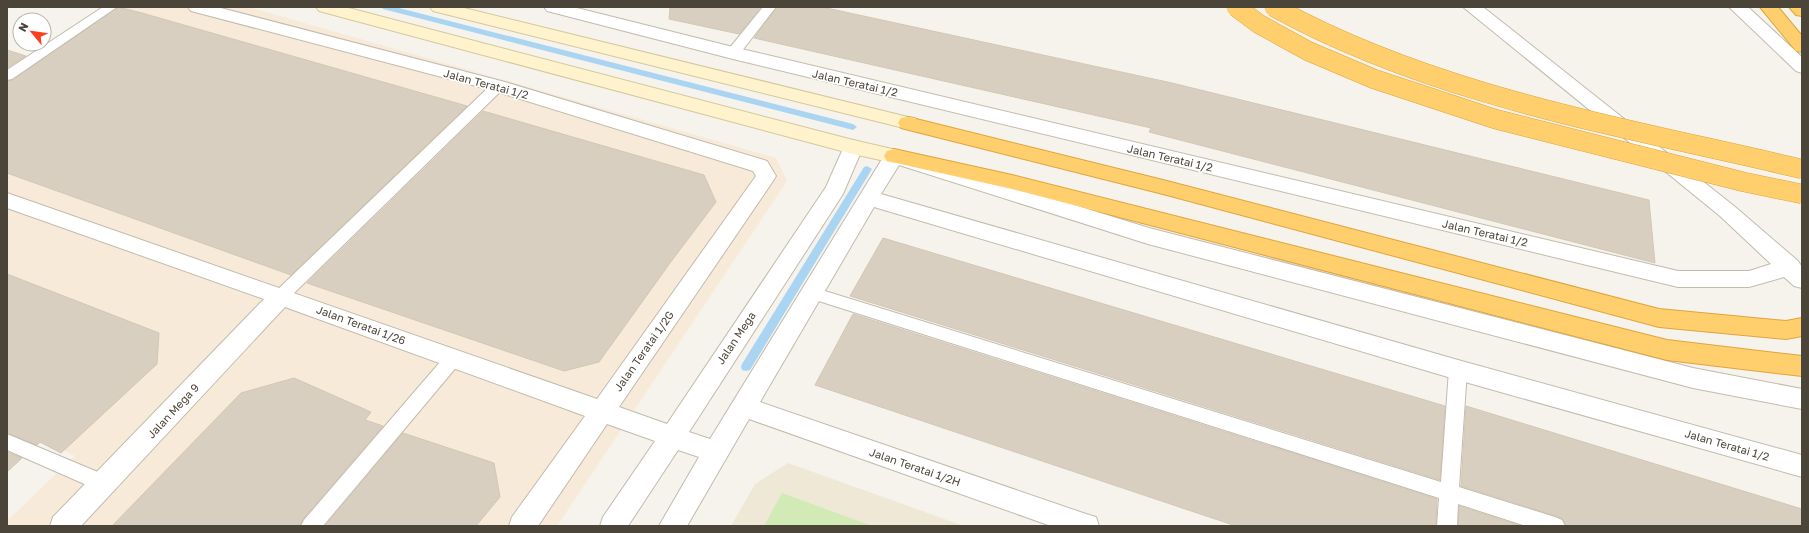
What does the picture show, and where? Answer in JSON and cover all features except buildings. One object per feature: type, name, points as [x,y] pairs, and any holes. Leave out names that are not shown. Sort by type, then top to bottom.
[{"type":"highway","points":[[1236,7],[1259,24],[1308,51],[1374,79],[1495,119],[1744,182],[1802,194]]},
{"type":"highway","points":[[1274,7],[1305,25],[1370,55],[1452,84],[1582,118],[1802,169]]},
{"type":"highway","points":[[1769,7],[1802,47]]},
{"type":"highway","points":[[1798,7],[1802,11]]},
{"type":"highway","points":[[908,123],[1163,187],[1659,318],[1786,330],[1802,328]]},
{"type":"highway","points":[[894,156],[1027,185],[1667,350],[1802,366]]},
{"type":"main road","points":[[325,7],[853,147],[894,156]]},
{"type":"main road","points":[[439,7],[908,123]]},
{"type":"street","name":"Jalan Teratai 1/2","points":[[197,7],[498,86],[760,166],[766,176]]},
{"type":"street","name":"Jalan Teratai 1/2","points":[[553,7],[733,54],[1678,279],[1749,279],[1796,273]]},
{"type":"street","points":[[1472,7],[1728,211],[1796,273]]},
{"type":"street","points":[[1738,7],[1802,67]]},
{"type":"street","name":"Jalan Mega","points":[[613,526],[671,436],[836,189],[853,147]]},
{"type":"street","points":[[672,526],[715,452],[744,407],[894,156],[1148,236],[1692,378],[1802,399]]},
{"type":"street","name":"Jalan Teratai 1/2G","points":[[522,526],[766,176]]},
{"type":"street","name":"Jalan Teratai 1/2","points":[[869,198],[1458,370],[1802,466]]},
{"type":"street","name":"Jalan Teratai 1/26","points":[[7,200],[281,296],[715,452]]},
{"type":"street","name":"Jalan Mega 9","points":[[63,526],[105,484],[281,296]]},
{"type":"street","name":"Jalan Teratai 1/2H","points":[[744,407],[1086,526]]},
{"type":"lane","points":[[7,76],[111,7]]},
{"type":"lane","points":[[733,54],[770,7]]},
{"type":"lane","points":[[281,296],[498,86]]},
{"type":"lane","points":[[812,293],[1554,526]]},
{"type":"lane","points":[[311,526],[453,359]]},
{"type":"lane","points":[[1447,526],[1458,370]]},
{"type":"lane","points":[[7,442],[105,484]]},
{"type":"shaded area","points":[[103,7],[249,7],[776,158],[787,181],[557,526],[7,526],[7,521],[75,456],[7,425],[7,71],[36,52],[52,52],[52,41]]},
{"type":"shaded area","points":[[788,463],[964,526],[731,526],[755,484]]},
{"type":"green space","points":[[782,493],[872,526],[764,526]]},
{"type":"waterway","points":[[386,7],[853,127]]},
{"type":"waterway","points":[[746,367],[867,169]]}]
